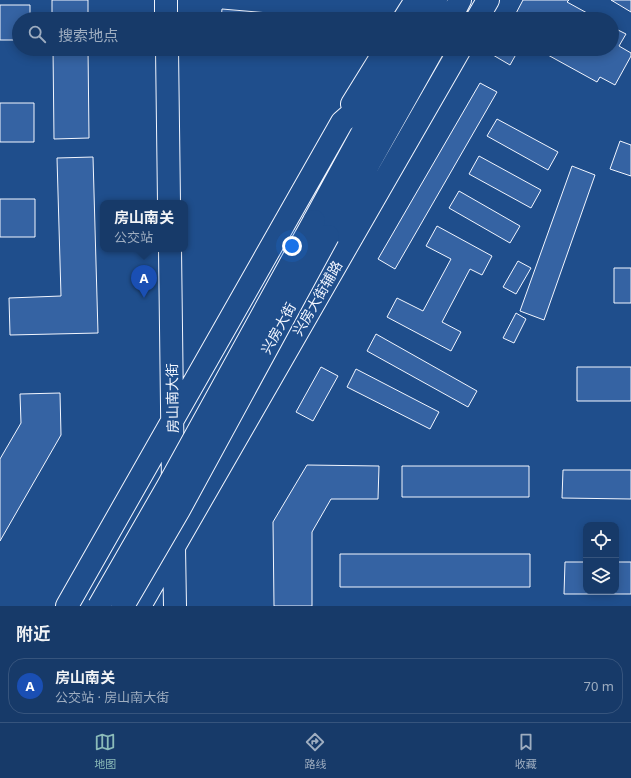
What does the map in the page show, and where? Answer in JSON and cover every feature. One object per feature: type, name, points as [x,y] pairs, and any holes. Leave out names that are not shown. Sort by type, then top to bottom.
[{"type":"main road","points":[[166,0],[166,12]]},
{"type":"main road","points":[[408,12],[416,0]]},
{"type":"main road","points":[[429,12],[436,0]]},
{"type":"main road","points":[[454,12],[460,0]]},
{"type":"main road","points":[[481,12],[488,0]]},
{"type":"main road","points":[[166,56],[169,200]]},
{"type":"main road","name":"兴房大街","points":[[67,606],[342,122],[382,56]]},
{"type":"main road","name":"兴房大街","points":[[123,606],[183,503],[321,229],[390,80],[404,56]]},
{"type":"main road","name":"兴房大街","points":[[99,606],[168,486],[321,229],[429,56]]},
{"type":"main road","name":"兴房大街辅路","points":[[174,546],[456,56]]},
{"type":"main road","name":"兴房大街","points":[[342,122],[390,80]]},
{"type":"main road","name":"房山南大街","points":[[170,252],[175,606]]},
{"type":"main road","points":[[140,606],[174,546]]},
{"type":"building","points":[[52,0],[88,0],[88,12],[52,12]]},
{"type":"building","points":[[523,0],[569,0],[567,2],[585,12],[517,12]]},
{"type":"building","points":[[611,0],[631,0],[631,12]]},
{"type":"building","points":[[0,5],[30,5],[30,12],[12,12],[12,40],[0,40]]},
{"type":"building","points":[[222,9],[257,12],[222,12]]},
{"type":"building","points":[[619,30],[626,34],[619,46]]},
{"type":"building","points":[[619,46],[631,53],[631,56],[615,85],[600,77],[597,82],[550,56],[619,56]]},
{"type":"building","points":[[53,56],[88,56],[89,138],[54,139]]},
{"type":"building","points":[[495,56],[515,56],[510,65]]},
{"type":"building","points":[[480,83],[497,92],[395,269],[378,259]]},
{"type":"building","points":[[0,103],[34,103],[34,142],[0,142]]},
{"type":"building","points":[[497,119],[558,152],[548,170],[487,136]]},
{"type":"building","points":[[620,141],[631,145],[631,176],[610,169]]},
{"type":"building","points":[[479,156],[541,190],[531,208],[469,174]]},
{"type":"building","points":[[93,157],[98,333],[10,335],[9,298],[61,296],[57,158]]},
{"type":"building","points":[[572,166],[595,175],[544,320],[520,311]]},
{"type":"building","points":[[459,191],[520,226],[510,243],[449,208]]},
{"type":"building","points":[[0,199],[35,199],[35,237],[0,237]]},
{"type":"building","points":[[437,226],[492,256],[482,275],[470,269],[442,322],[461,332],[451,351],[387,317],[397,298],[423,311],[451,259],[426,246]]},
{"type":"building","points":[[518,261],[531,268],[516,294],[503,287]]},
{"type":"building","points":[[614,268],[631,268],[631,303],[614,303]]},
{"type":"building","points":[[516,313],[526,319],[514,343],[503,338]]},
{"type":"building","points":[[376,334],[477,391],[468,407],[367,351]]},
{"type":"building","points":[[321,367],[338,376],[313,421],[296,412]]},
{"type":"building","points":[[577,367],[631,367],[631,401],[577,401]]},
{"type":"building","points":[[356,369],[439,412],[430,429],[347,387]]},
{"type":"building","points":[[60,393],[61,435],[0,541],[0,459],[21,423],[20,394]]},
{"type":"building","points":[[307,465],[379,466],[378,499],[331,499],[312,532],[312,606],[274,606],[273,522]]},
{"type":"building","points":[[402,466],[529,466],[529,497],[402,497]]},
{"type":"building","points":[[563,470],[631,470],[631,499],[562,498]]},
{"type":"building","points":[[340,554],[530,554],[530,587],[340,587]]},
{"type":"building","points":[[565,562],[583,562],[583,594],[564,594]]},
{"type":"building","points":[[619,562],[631,562],[631,594],[619,594]]},
{"type":"place","name":"房山南关","points":[[144,298]]}]
